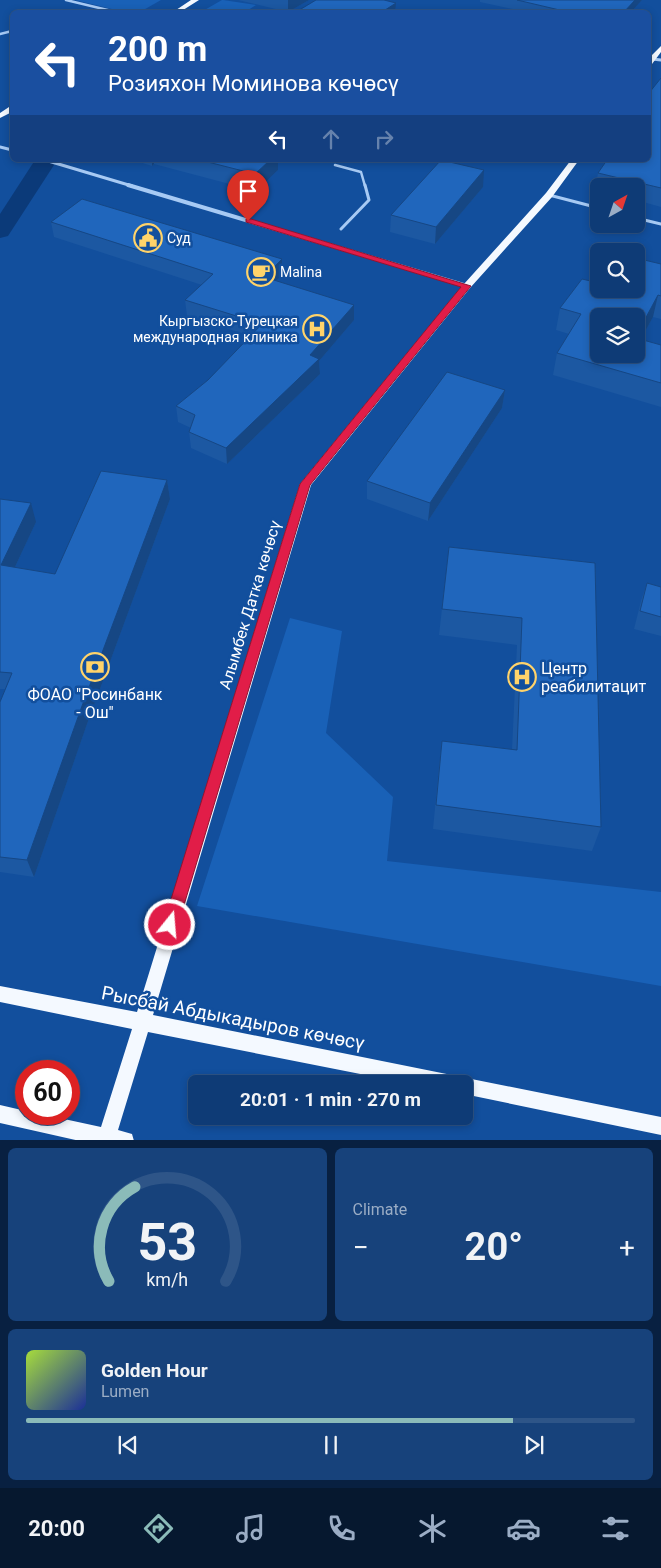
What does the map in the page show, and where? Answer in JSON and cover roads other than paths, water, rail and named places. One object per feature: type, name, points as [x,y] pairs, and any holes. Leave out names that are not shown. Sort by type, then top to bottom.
[{"type":"main road","points":[[179,10],[196,0]]},
{"type":"main road","points":[[651,59],[661,48]]},
{"type":"main road","name":"Алымбек Датка көчөсү","points":[[113,1139],[170,925],[306,484],[467,286],[549,195],[574,162]]},
{"type":"main road","name":"Рысбай Абдыкадыров көчөсү","points":[[0,994],[412,1075]]},
{"type":"main road","points":[[473,1087],[661,1126]]},
{"type":"main road","points":[[0,1114],[113,1139]]},
{"type":"street","points":[[52,162],[467,286]]},
{"type":"lane","points":[[66,0],[108,10]]},
{"type":"lane","points":[[335,165],[361,172],[369,200],[341,229]]},
{"type":"lane","points":[[549,195],[590,206]]},
{"type":"lane","points":[[645,220],[661,224]]},
{"type":"waterway","points":[[0,231],[43,165]]},
{"type":"place","name":"Суд","points":[[148,238]]},
{"type":"place","name":"Malina","points":[[261,272]]},
{"type":"place","name":"Кыргызско-Турецкая международная клиника","points":[[317,329]]},
{"type":"place","name":"ФОАО \"Росинбанк - Ош\"","points":[[95,667]]},
{"type":"place","name":"Центр реабилитацит","points":[[522,677]]}]
